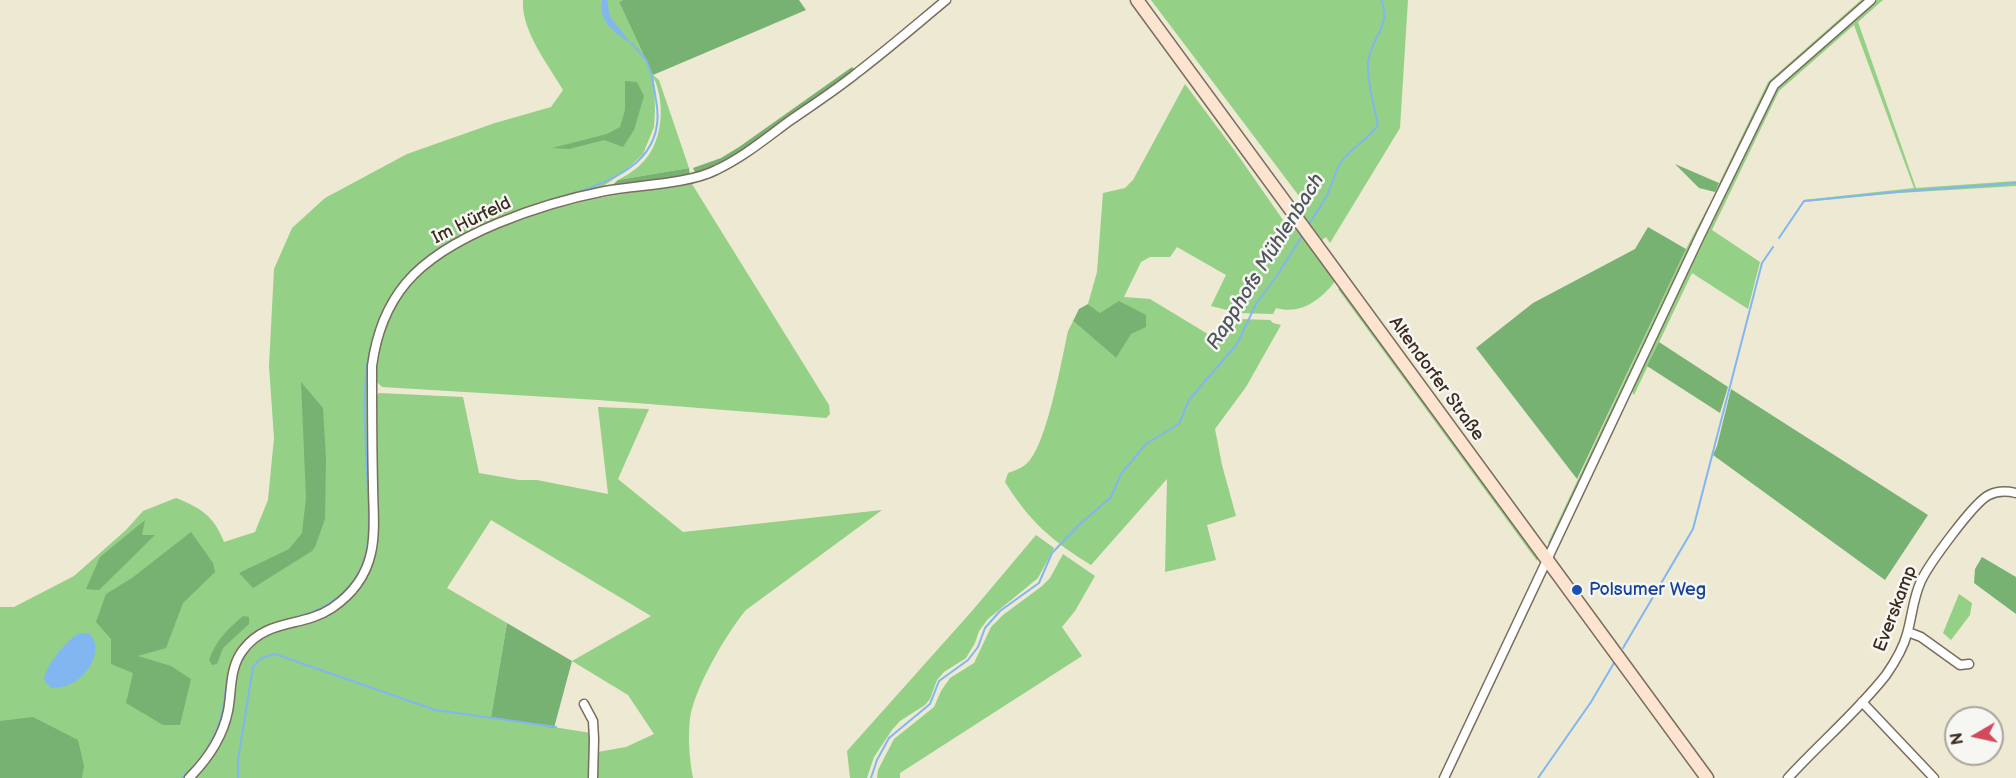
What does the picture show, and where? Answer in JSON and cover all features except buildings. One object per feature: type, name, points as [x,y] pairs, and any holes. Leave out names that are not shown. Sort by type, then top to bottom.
[{"type":"street","name":"Im Hürfeld","points":[[189,778],[208,755],[223,729],[234,667],[242,651],[262,632],[331,609],[349,594],[362,578],[371,554],[373,527],[372,366],[381,327],[405,284],[423,266],[465,240],[487,228],[529,212],[605,192],[692,178],[715,171],[857,74],[946,0]]},
{"type":"street","name":"Altendorfer Straße","points":[[1137,0],[1707,778]]},
{"type":"street","points":[[1444,778],[1700,236],[1774,85],[1871,0]]},
{"type":"street","name":"Everskamp","points":[[1788,778],[1886,675],[1901,653],[1921,580],[1976,505],[1987,496],[1999,492],[2016,493]]},
{"type":"street","points":[[1908,633],[1921,638],[1960,665],[1969,664]]},
{"type":"street","points":[[1862,702],[1934,778]]},
{"type":"street","points":[[584,704],[593,720],[593,778]]},
{"type":"green space","points":[[523,0],[623,0],[619,2],[653,75],[659,80],[689,168],[618,180],[636,169],[646,158],[657,137],[661,113],[654,78],[654,127],[643,154],[625,171],[602,187],[480,229],[432,254],[403,283],[370,360],[368,381],[370,533],[361,568],[350,589],[332,605],[316,613],[279,624],[241,648],[228,701],[216,734],[197,765],[184,778],[0,778],[0,607],[14,607],[74,576],[126,530],[143,511],[176,498],[193,505],[206,514],[216,526],[224,542],[255,532],[268,500],[274,438],[269,366],[274,269],[292,228],[325,198],[407,154],[495,123],[551,107],[563,90],[531,35],[526,23]]},
{"type":"green space","points":[[623,0],[799,0],[806,10],[653,75],[619,2]]},
{"type":"green space","points":[[1151,0],[1408,0],[1400,128],[1330,243],[1326,237],[1322,240],[1302,213],[1306,208],[1299,196]]},
{"type":"green space","points":[[1861,0],[1867,0],[1775,81],[1719,191],[1715,192],[1768,82]]},
{"type":"green space","points":[[1877,0],[1883,0],[1858,22],[1916,188],[2016,181],[2016,186],[1899,193],[1804,202],[1803,200],[1914,188],[1854,25],[1779,91],[1712,230],[1760,262],[1748,309],[1692,273],[1634,395],[1631,390],[1777,88]]},
{"type":"green space","points":[[852,67],[855,71],[736,156],[717,167],[696,174],[693,168],[721,158],[739,147]]},
{"type":"green space","points":[[625,81],[637,82],[644,96],[634,130],[623,147],[604,140],[569,149],[552,148],[607,134],[620,127],[625,110]]},
{"type":"green space","points":[[1185,84],[1290,230],[1294,226],[1336,280],[1324,294],[1302,307],[1285,310],[1276,308],[1273,314],[1239,313],[1211,306],[1226,275],[1177,247],[1170,257],[1150,257],[1141,262],[1124,297],[1150,299],[1216,339],[1220,340],[1241,319],[1270,320],[1281,325],[1246,387],[1215,429],[1236,516],[1207,525],[1216,560],[1165,572],[1167,479],[1091,565],[1042,529],[1023,508],[1005,482],[1008,473],[1023,466],[1033,456],[1040,442],[1052,403],[1068,331],[1073,321],[1116,358],[1100,313],[1088,304],[1097,272],[1103,193],[1125,188],[1133,180]]},
{"type":"green space","points":[[1675,164],[1719,183],[1715,192],[1699,188]]},
{"type":"green space","points":[[689,168],[690,177],[609,188],[618,180]]},
{"type":"green space","points":[[692,184],[829,405],[830,414],[826,418],[598,400],[382,387],[375,380],[382,333],[395,303],[415,277],[446,254],[514,222],[563,207],[620,194]]},
{"type":"green space","points":[[1709,205],[1711,209],[1553,544],[1548,543],[1686,249]]},
{"type":"green space","points":[[1648,227],[1686,249],[1577,479],[1476,348],[1533,303],[1635,249]]},
{"type":"green space","points":[[1341,287],[1538,556],[1537,561],[1338,289]]},
{"type":"green space","points":[[1119,301],[1146,315],[1146,327],[1131,334],[1116,358],[1073,321],[1079,309],[1088,304],[1100,313]]},
{"type":"green space","points":[[1659,342],[1728,387],[1720,413],[1647,366]]},
{"type":"green space","points":[[301,382],[323,408],[326,458],[325,519],[312,551],[253,588],[239,573],[289,549],[302,533],[306,498]]},
{"type":"green space","points":[[1731,389],[1928,515],[1885,580],[1713,455]]},
{"type":"green space","points":[[379,393],[463,397],[479,473],[519,480],[537,480],[608,494],[598,407],[649,409],[618,479],[683,532],[882,510],[746,610],[738,620],[712,661],[693,705],[689,740],[693,778],[195,778],[223,736],[234,676],[244,653],[263,634],[345,603],[357,593],[366,579],[370,567],[375,397]],"holes":[[[491,520],[651,616],[572,661],[628,695],[654,734],[626,747],[592,753],[591,733],[491,717],[507,623],[447,588]]]},
{"type":"green space","points":[[145,520],[142,535],[155,535],[99,590],[86,589],[100,557]]},
{"type":"green space","points":[[191,532],[213,563],[215,572],[183,603],[166,648],[138,656],[171,666],[191,679],[180,725],[163,725],[126,703],[133,673],[111,664],[111,639],[96,622],[106,594],[132,578]]},
{"type":"green space","points":[[1036,535],[1054,548],[1038,578],[988,619],[979,631],[966,658],[944,672],[937,680],[930,699],[925,705],[900,721],[892,730],[874,757],[867,778],[850,778],[847,751],[972,611]]},
{"type":"green space","points":[[1063,554],[1095,576],[1075,611],[1062,627],[1082,656],[900,773],[900,778],[877,778],[878,770],[894,739],[934,707],[950,678],[974,663],[991,627],[1050,578]]},
{"type":"green space","points":[[1982,557],[2016,577],[2016,614],[1974,583],[1975,569]]},
{"type":"green space","points":[[1959,594],[1972,603],[1970,615],[1951,640],[1943,633]]},
{"type":"green space","points":[[243,616],[249,617],[249,624],[223,648],[217,664],[212,665],[209,660],[215,647],[227,631]]},
{"type":"green space","points":[[507,623],[572,661],[554,728],[491,717]]},
{"type":"green space","points":[[33,717],[78,740],[84,766],[82,778],[0,778],[0,721]]},
{"type":"water","points":[[602,0],[607,0],[610,17],[631,43],[609,26],[603,14]]},
{"type":"water","points":[[80,633],[90,634],[94,640],[95,655],[92,662],[77,680],[65,686],[51,688],[44,680],[48,668],[63,647]]},
{"type":"waterway","name":"Rapphofs Mühlenbach","points":[[1308,225],[1326,197],[1341,162],[1378,125],[1368,63],[1383,24],[1384,9],[1381,0]]},
{"type":"waterway","points":[[528,208],[595,186],[617,176],[636,163],[650,147],[657,126],[654,85],[646,60],[631,43]]},
{"type":"waterway","points":[[1779,238],[1804,201],[2016,183]]},
{"type":"waterway","points":[[403,281],[432,253],[467,233]]},
{"type":"waterway","name":"Rapphofs Mühlenbach","points":[[871,778],[877,760],[889,738],[930,704],[939,681],[968,660],[978,647],[985,628],[1000,611],[1039,583],[1052,553],[1111,497],[1121,474],[1146,444],[1179,424],[1189,400],[1237,344],[1256,304],[1304,233]]},
{"type":"waterway","points":[[1623,648],[1693,529],[1762,263],[1773,247]]},
{"type":"waterway","points":[[242,645],[258,631],[305,615],[326,605],[346,590],[360,571],[367,550],[369,528],[365,389],[367,367],[377,328]]},
{"type":"waterway","points":[[238,778],[238,760],[253,667],[261,658],[275,654],[435,710],[556,727]]},
{"type":"waterway","points":[[182,778],[202,756],[213,738],[221,719],[228,676],[234,657]]},
{"type":"waterway","points":[[1538,778],[1591,702],[1614,663]]},
{"type":"place","name":"Polsumer Weg","points":[[1577,590]]}]
